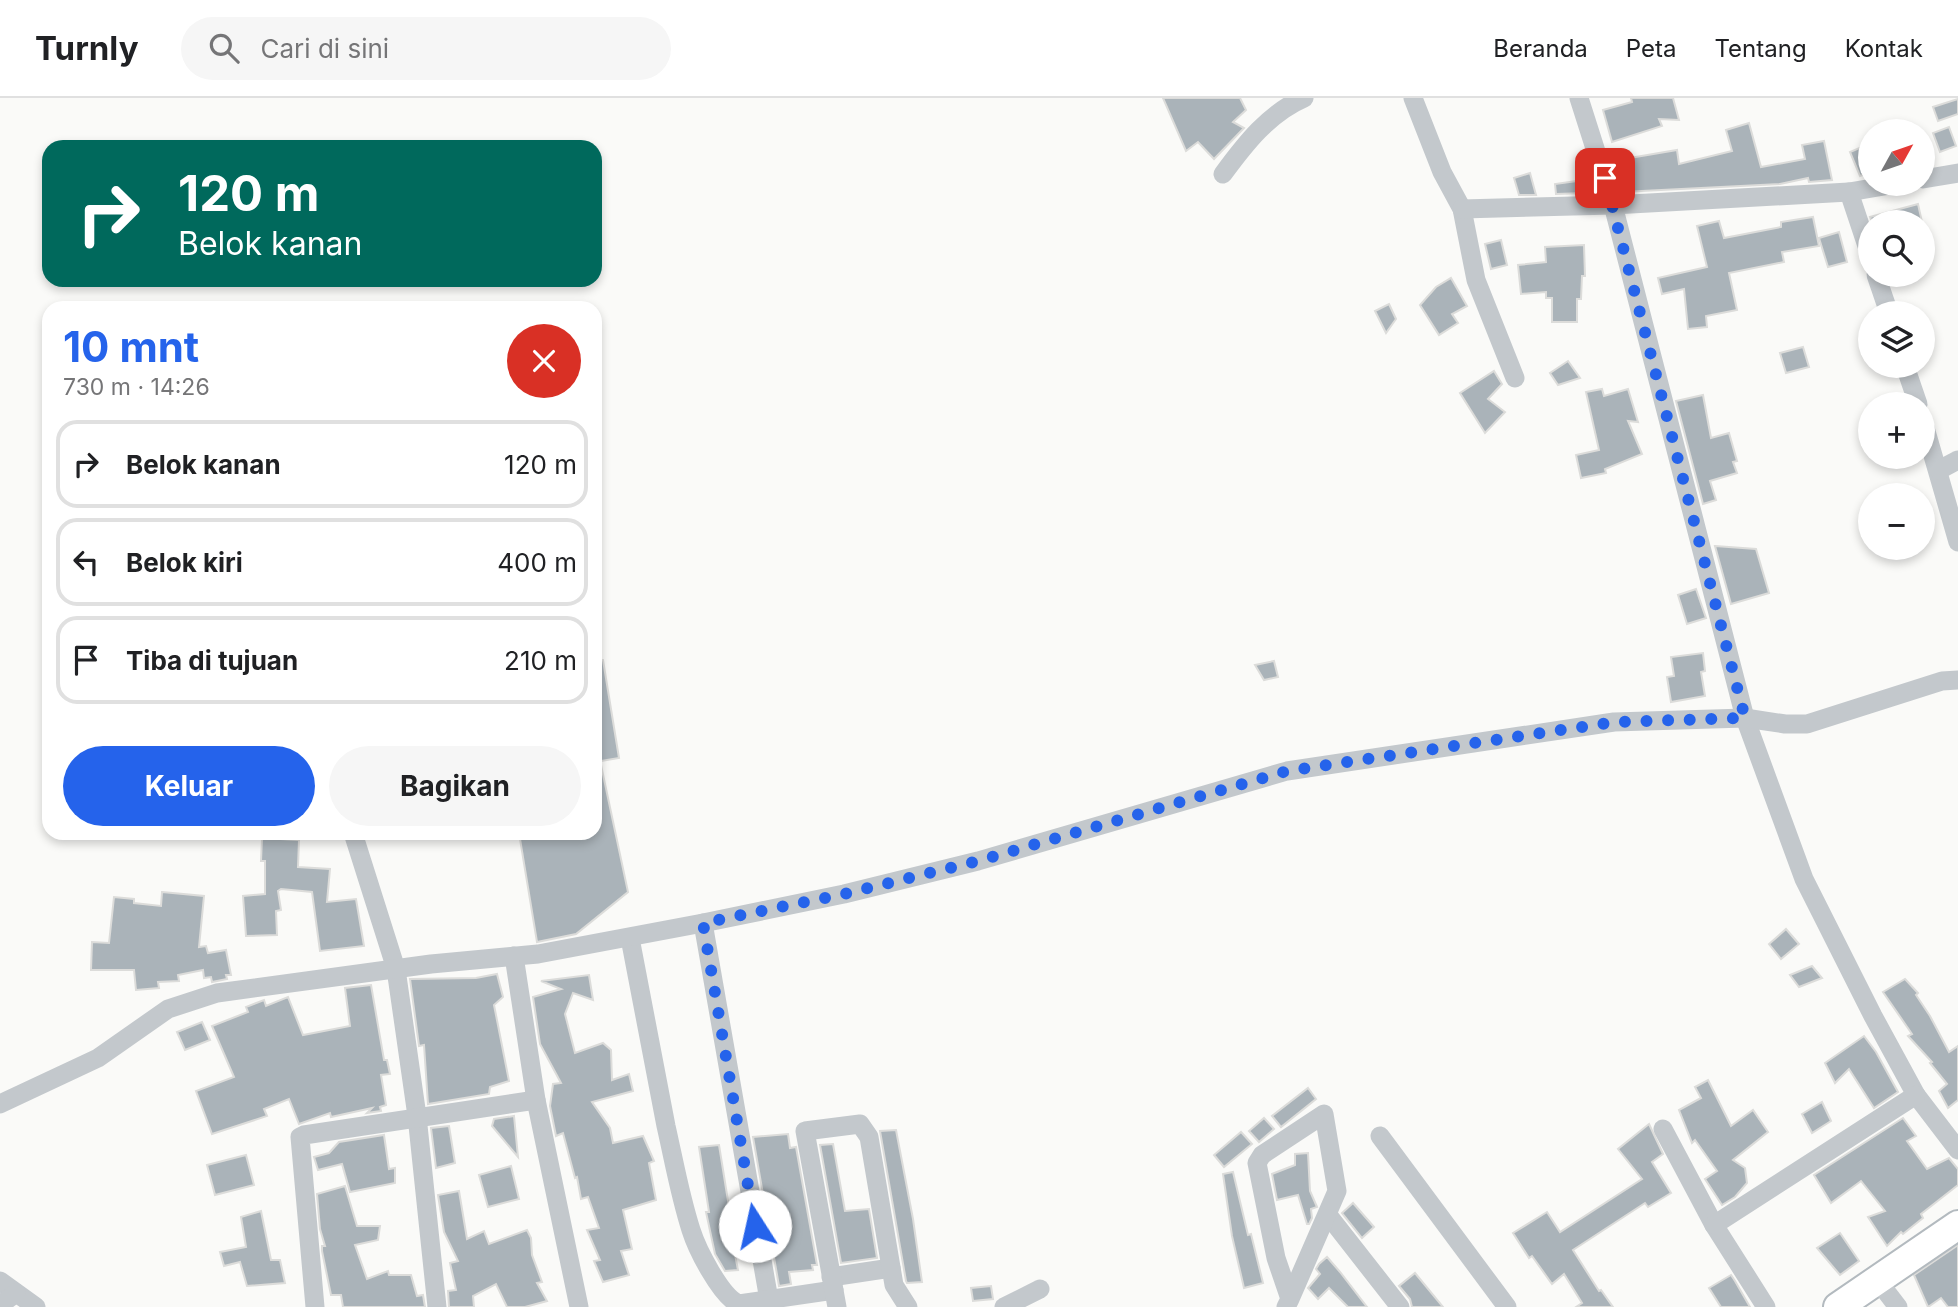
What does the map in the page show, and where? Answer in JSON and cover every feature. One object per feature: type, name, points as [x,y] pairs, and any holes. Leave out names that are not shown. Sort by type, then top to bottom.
[{"type":"street","points":[[1223,174],[1267,122],[1304,98]]},
{"type":"street","points":[[1413,98],[1441,172],[1462,209],[1476,280],[1515,378]]},
{"type":"street","points":[[1579,98],[1613,205],[1745,718],[1804,879],[1916,1095],[1958,1150]]},
{"type":"street","points":[[1936,177],[1958,173]]},
{"type":"street","points":[[1462,209],[1613,205],[1858,190]]},
{"type":"street","points":[[1849,192],[1858,219]]},
{"type":"street","points":[[1935,458],[1958,542]]},
{"type":"street","points":[[1939,470],[1958,460]]},
{"type":"street","points":[[0,1104],[98,1058],[168,1009],[217,993],[396,969],[538,954],[844,894],[978,861],[1287,771],[1615,722],[1745,718],[1784,724],[1807,723],[1942,681],[1958,680]]},
{"type":"street","points":[[355,840],[396,969],[417,1116],[437,1307]]},
{"type":"street","points":[[703,923],[769,1300]]},
{"type":"street","points":[[630,938],[679,1188],[692,1233],[731,1301],[739,1304],[834,1292],[891,1268]]},
{"type":"street","points":[[514,956],[536,1100],[579,1307]]},
{"type":"street","points":[[1714,1225],[1916,1095]]},
{"type":"street","points":[[315,1307],[300,1137],[417,1116],[536,1100]]},
{"type":"street","points":[[1324,1114],[1337,1191],[1288,1303],[1257,1163],[1262,1155],[1324,1114]]},
{"type":"street","points":[[834,1292],[805,1131],[860,1124],[867,1132],[894,1285],[908,1307]]},
{"type":"street","points":[[1663,1129],[1714,1225],[1766,1307]]},
{"type":"street","points":[[1380,1136],[1507,1307]]},
{"type":"street","points":[[1328,1215],[1400,1307]]},
{"type":"street","points":[[1838,1307],[1958,1225]]},
{"type":"street","points":[[1878,1281],[1898,1307]]},
{"type":"street","points":[[1004,1307],[1040,1289]]},
{"type":"street","points":[[5,1293],[36,1307]]},
{"type":"building","points":[[1163,98],[1240,98],[1246,110],[1233,122],[1244,128],[1214,159],[1198,142],[1186,151]]},
{"type":"building","points":[[1631,98],[1673,98],[1679,120],[1659,119],[1662,126],[1612,142],[1603,110],[1632,102]]},
{"type":"building","points":[[1958,99],[1958,114],[1938,121],[1933,107]]},
{"type":"building","points":[[1749,123],[1761,167],[1805,159],[1802,145],[1824,141],[1832,180],[1809,182],[1808,178],[1780,184],[1622,192],[1612,161],[1677,150],[1679,164],[1732,151],[1726,130]]},
{"type":"building","points":[[1949,127],[1956,146],[1940,152],[1936,132]]},
{"type":"building","points":[[1858,149],[1858,171],[1850,152]]},
{"type":"building","points":[[1530,173],[1536,195],[1519,195],[1514,178]]},
{"type":"building","points":[[1584,180],[1586,193],[1556,194],[1555,184]]},
{"type":"building","points":[[1918,204],[1919,210],[1896,210]]},
{"type":"building","points":[[1813,217],[1819,246],[1782,252],[1784,262],[1729,273],[1737,310],[1706,316],[1707,327],[1688,329],[1684,289],[1662,294],[1658,278],[1707,267],[1697,226],[1719,221],[1724,238],[1781,227],[1781,222]]},
{"type":"building","points":[[1839,232],[1847,262],[1828,267],[1819,238]]},
{"type":"building","points":[[1501,240],[1507,265],[1491,269],[1485,244]]},
{"type":"building","points":[[1584,245],[1585,276],[1582,276],[1581,299],[1577,299],[1577,322],[1552,322],[1552,298],[1546,298],[1546,292],[1521,294],[1518,265],[1546,262],[1545,247]]},
{"type":"building","points":[[1451,278],[1467,306],[1452,314],[1458,323],[1439,335],[1420,305],[1436,287]]},
{"type":"building","points":[[1389,304],[1396,319],[1386,333],[1375,311]]},
{"type":"building","points":[[1803,347],[1809,367],[1786,373],[1780,353]]},
{"type":"building","points":[[1568,361],[1580,378],[1558,385],[1550,373]]},
{"type":"building","points":[[1494,371],[1502,384],[1488,399],[1505,412],[1485,433],[1460,393]]},
{"type":"building","points":[[1602,389],[1604,396],[1628,389],[1638,422],[1628,421],[1642,454],[1605,469],[1606,473],[1581,478],[1576,455],[1599,450],[1586,392]]},
{"type":"building","points":[[1703,395],[1711,438],[1729,433],[1737,461],[1733,462],[1737,473],[1710,481],[1716,500],[1703,504],[1676,401]]},
{"type":"building","points":[[1715,546],[1756,549],[1769,593],[1731,604]]},
{"type":"building","points":[[1696,589],[1706,618],[1687,624],[1678,595]]},
{"type":"building","points":[[1703,653],[1705,671],[1701,672],[1705,696],[1671,702],[1667,677],[1674,676],[1671,657]]},
{"type":"building","points":[[602,660],[619,758],[602,761]]},
{"type":"building","points":[[1274,661],[1278,677],[1264,680],[1255,665]]},
{"type":"building","points":[[602,770],[628,892],[576,934],[537,942],[520,840],[602,840]]},
{"type":"building","points":[[262,840],[299,840],[298,867],[330,869],[327,902],[356,899],[364,946],[320,951],[312,892],[281,889],[278,891],[281,910],[276,911],[277,935],[246,936],[243,896],[265,894],[265,861],[261,861]]},
{"type":"building","points":[[162,892],[204,896],[199,947],[206,946],[208,953],[226,950],[231,975],[226,975],[227,979],[212,982],[211,977],[204,978],[203,970],[178,975],[179,981],[158,982],[159,988],[136,990],[134,970],[91,970],[92,942],[109,943],[114,897],[134,899],[134,903],[161,906]]},
{"type":"building","points":[[1786,929],[1799,944],[1781,959],[1769,944]]},
{"type":"building","points":[[1812,966],[1822,978],[1799,987],[1790,975]]},
{"type":"building","points":[[497,974],[503,997],[494,1005],[509,1081],[490,1087],[489,1094],[428,1104],[424,1045],[419,1046],[410,979],[476,978]]},
{"type":"building","points":[[589,975],[593,1000],[573,993],[565,1014],[575,1053],[603,1043],[611,1050],[612,1080],[629,1074],[633,1091],[592,1102],[610,1128],[613,1143],[643,1136],[654,1161],[649,1163],[656,1200],[623,1210],[632,1249],[621,1251],[629,1275],[603,1282],[594,1261],[600,1260],[587,1230],[599,1228],[588,1197],[581,1199],[563,1133],[556,1136],[550,1106],[553,1084],[561,1083],[540,1044],[533,997],[561,989],[541,981]]},
{"type":"building","points":[[1905,979],[1918,993],[1916,995],[1949,1052],[1958,1046],[1958,1100],[1948,1108],[1939,1091],[1947,1084],[1930,1063],[1932,1062],[1908,1036],[1912,1034],[1883,992]]},
{"type":"building","points":[[371,985],[384,1060],[387,1060],[390,1074],[381,1075],[386,1105],[380,1107],[381,1111],[367,1113],[372,1108],[331,1117],[330,1113],[299,1124],[289,1099],[264,1109],[267,1116],[212,1134],[196,1091],[234,1077],[212,1026],[248,1012],[246,1007],[264,1000],[266,1006],[288,997],[303,1035],[350,1026],[345,988]]},
{"type":"building","points":[[202,1022],[210,1040],[185,1050],[177,1032]]},
{"type":"building","points":[[1864,1036],[1898,1092],[1874,1108],[1849,1069],[1835,1083],[1825,1063]]},
{"type":"building","points":[[1708,1080],[1731,1126],[1753,1110],[1768,1132],[1733,1160],[1745,1168],[1747,1183],[1735,1197],[1722,1205],[1705,1179],[1717,1171],[1695,1140],[1692,1143],[1679,1110],[1701,1098],[1695,1087]]},
{"type":"building","points":[[1308,1088],[1316,1099],[1281,1127],[1272,1116]]},
{"type":"building","points":[[1822,1102],[1831,1121],[1812,1133],[1802,1114]]},
{"type":"building","points":[[514,1116],[518,1157],[492,1126],[494,1119]]},
{"type":"building","points":[[1264,1118],[1274,1129],[1259,1142],[1249,1131]]},
{"type":"building","points":[[1903,1118],[1916,1136],[1907,1141],[1927,1169],[1949,1158],[1958,1169],[1958,1185],[1921,1214],[1923,1218],[1903,1234],[1901,1232],[1887,1246],[1868,1217],[1885,1211],[1861,1181],[1831,1203],[1814,1175]]},
{"type":"building","points":[[1649,1124],[1663,1154],[1652,1162],[1671,1193],[1648,1207],[1645,1203],[1573,1250],[1599,1291],[1601,1290],[1613,1307],[1576,1307],[1582,1303],[1564,1274],[1552,1284],[1532,1256],[1529,1258],[1513,1233],[1547,1212],[1560,1232],[1642,1179],[1618,1149]]},
{"type":"building","points":[[449,1126],[455,1163],[436,1168],[431,1128]]},
{"type":"building","points":[[896,1130],[922,1282],[906,1281],[880,1131]]},
{"type":"building","points":[[1241,1132],[1252,1144],[1224,1167],[1214,1155]]},
{"type":"building","points":[[788,1134],[790,1148],[796,1147],[817,1265],[812,1265],[813,1270],[789,1272],[791,1284],[779,1286],[753,1137]]},
{"type":"building","points":[[384,1135],[389,1169],[395,1168],[395,1183],[350,1192],[342,1164],[318,1170],[314,1157],[329,1153],[339,1142]]},
{"type":"building","points":[[833,1144],[845,1211],[869,1209],[877,1258],[841,1263],[820,1145]]},
{"type":"building","points":[[719,1145],[729,1207],[726,1207],[738,1270],[725,1271],[715,1254],[706,1212],[709,1212],[699,1147]]},
{"type":"building","points":[[1308,1153],[1310,1191],[1317,1207],[1311,1209],[1312,1218],[1307,1224],[1298,1195],[1277,1200],[1272,1174],[1295,1165],[1295,1154]]},
{"type":"building","points":[[246,1155],[254,1185],[215,1195],[207,1165]]},
{"type":"building","points":[[511,1166],[519,1199],[488,1207],[479,1175]]},
{"type":"building","points":[[1233,1172],[1263,1283],[1244,1288],[1232,1236],[1223,1174]]},
{"type":"building","points":[[345,1186],[357,1226],[380,1226],[378,1240],[355,1245],[367,1279],[388,1271],[389,1275],[411,1275],[417,1296],[423,1295],[425,1307],[343,1307],[341,1295],[331,1295],[322,1251],[322,1246],[325,1246],[320,1229],[317,1194]]},
{"type":"building","points":[[459,1191],[467,1239],[484,1231],[489,1244],[527,1230],[531,1238],[532,1255],[542,1282],[537,1283],[547,1301],[525,1307],[507,1307],[496,1284],[473,1296],[474,1307],[449,1307],[448,1291],[456,1290],[450,1263],[458,1261],[444,1232],[438,1195]]},
{"type":"building","points":[[1353,1203],[1374,1227],[1362,1238],[1342,1213]]},
{"type":"building","points":[[261,1211],[271,1260],[280,1260],[285,1283],[247,1286],[240,1262],[224,1266],[220,1252],[246,1247],[241,1217]]},
{"type":"building","points":[[1840,1233],[1859,1261],[1840,1275],[1817,1248]]},
{"type":"building","points":[[1958,1245],[1958,1307],[1948,1307],[1941,1298],[1928,1307],[1914,1275]]},
{"type":"building","points":[[1327,1257],[1367,1307],[1348,1307],[1329,1288],[1318,1299],[1308,1288],[1320,1274],[1316,1269],[1319,1264]]},
{"type":"building","points":[[1415,1273],[1443,1307],[1412,1307],[1410,1299],[1399,1286]]},
{"type":"building","points":[[1731,1275],[1750,1307],[1721,1307],[1709,1288]]},
{"type":"building","points":[[991,1286],[993,1299],[973,1301],[971,1288]]},
{"type":"route","points":[[755,1226],[703,923],[844,894],[978,861],[1287,771],[1615,722],[1745,718],[1605,178]]}]
